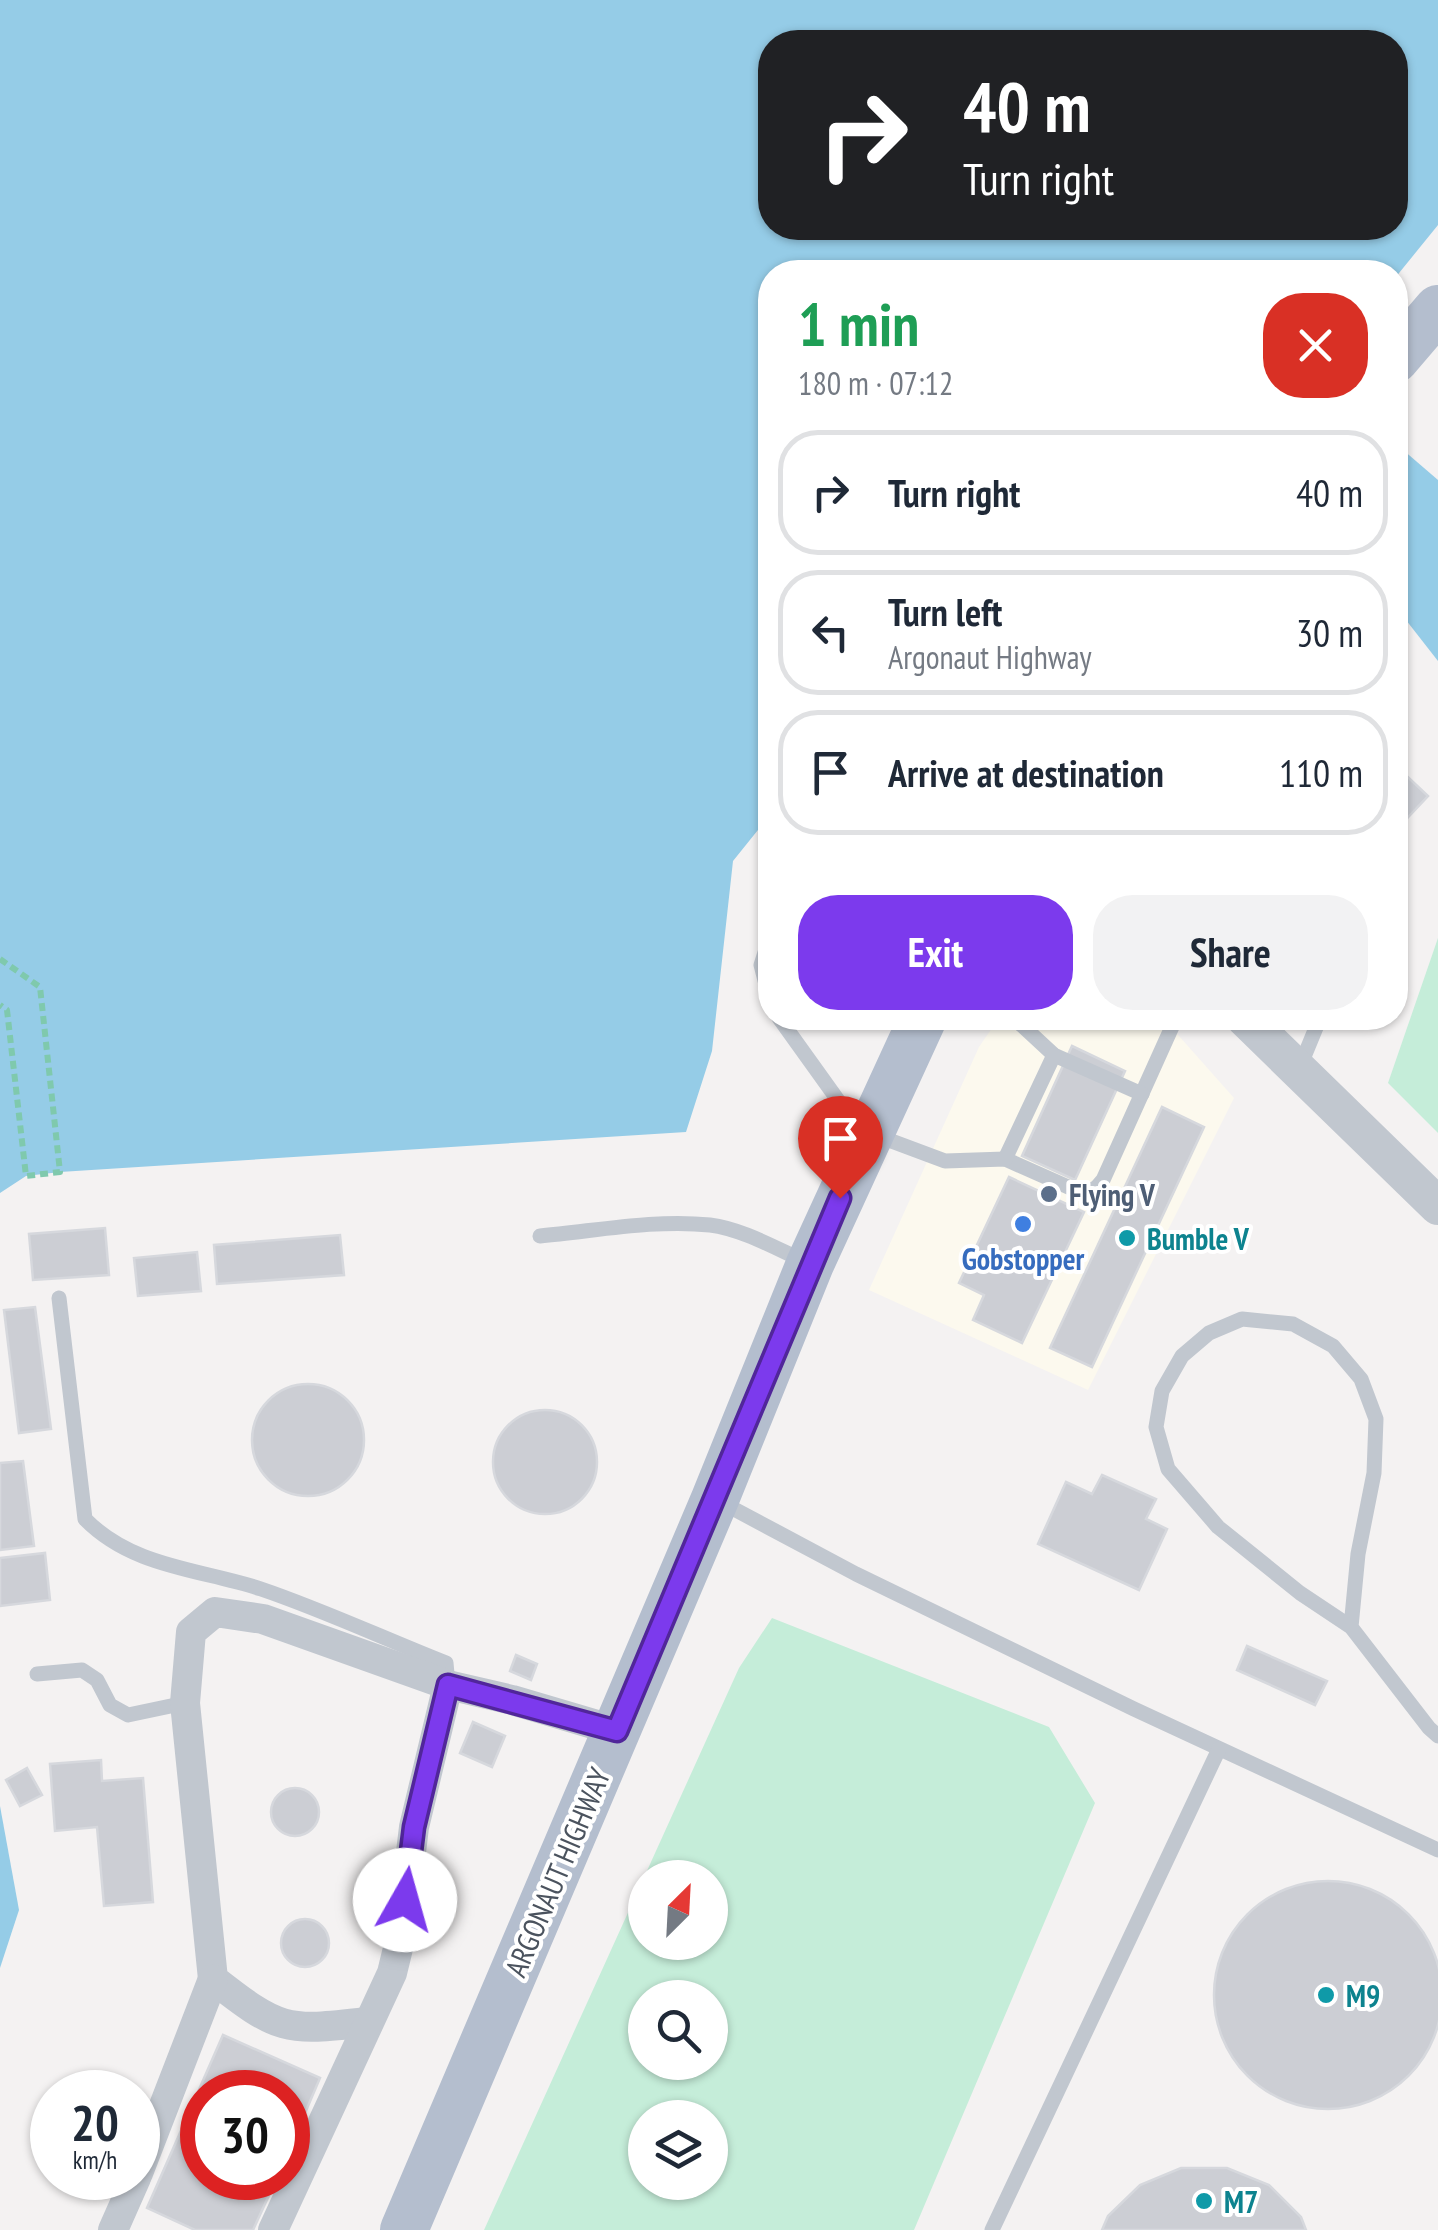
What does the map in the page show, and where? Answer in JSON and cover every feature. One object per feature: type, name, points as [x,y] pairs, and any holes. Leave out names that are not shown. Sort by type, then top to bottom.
[{"type":"main road","points":[[1408,344],[1438,309]]},
{"type":"main road","name":"ARGONAUT HIGHWAY","points":[[404,2230],[715,1499],[810,1264],[917,1030]]},
{"type":"street","points":[[1257,1030],[1438,1206]]},
{"type":"street","points":[[160,2116],[213,1979],[185,1702],[191,1632],[215,1612],[263,1619],[448,1685],[617,1731]]},
{"type":"street","points":[[273,2230],[392,1973],[401,1936],[414,1827],[448,1685]]},
{"type":"street","points":[[213,1979],[256,2013],[281,2024],[308,2030],[367,2022]]},
{"type":"street","points":[[113,2230],[126,2200]]},
{"type":"lane","points":[[788,1030],[840,1103],[870,1132],[945,1161],[1005,1159],[1075,1192],[1091,1192],[1103,1180],[1171,1030]]},
{"type":"lane","points":[[1027,1030],[1054,1055],[1142,1094]]},
{"type":"lane","points":[[1298,1070],[1315,1030]]},
{"type":"lane","points":[[1005,1159],[1054,1055]]},
{"type":"lane","points":[[540,1236],[668,1225],[713,1226],[746,1235],[810,1264]]},
{"type":"lane","points":[[59,1298],[85,1518],[98,1532],[150,1559],[197,1575],[259,1588],[446,1663],[448,1685]]},
{"type":"lane","points":[[1352,1627],[1358,1554],[1374,1473],[1376,1419],[1361,1379],[1333,1346],[1293,1324],[1242,1319],[1209,1333],[1182,1356],[1162,1390],[1156,1428],[1168,1469],[1218,1527],[1300,1592],[1352,1627],[1438,1736]]},
{"type":"lane","points":[[715,1499],[856,1574],[1438,1850]]},
{"type":"lane","points":[[37,1674],[82,1670],[97,1680],[110,1705],[128,1715],[185,1702]]},
{"type":"lane","points":[[992,2230],[1220,1749]]},
{"type":"path","points":[[0,959],[40,988],[60,1172],[26,1176],[7,1010],[0,1005]]},
{"type":"shaded area","name":"Flying V","points":[[991,1030],[1174,1030],[1234,1098],[1088,1390],[869,1290],[979,1047]]},
{"type":"green space","points":[[1438,938],[1438,1133],[1388,1083]]},
{"type":"green space","points":[[772,1618],[1049,1727],[1095,1803],[914,2230],[484,2230],[628,1913],[628,1960],[728,1960],[728,1860],[652,1860],[739,1668]]},
{"type":"water","points":[[0,0],[1438,0],[1438,225],[1408,262],[758,260],[758,830],[733,861],[712,1051],[686,1132],[26,1176],[0,1193]]},
{"type":"water","points":[[1408,454],[1438,480],[1438,661],[1408,623]]},
{"type":"water","points":[[0,1806],[19,1910],[0,1968]]},
{"type":"building","points":[[1408,777],[1428,796],[1408,817]]},
{"type":"building","points":[[1072,1046],[1125,1071],[1075,1180],[1022,1156]]},
{"type":"building","name":"Bumble V","points":[[1162,1107],[1204,1127],[1092,1367],[1050,1348]]},
{"type":"building","points":[[1009,1177],[1084,1212],[1022,1343],[973,1320],[984,1295],[959,1283]]},
{"type":"building","points":[[105,1228],[109,1275],[33,1280],[29,1234]]},
{"type":"building","points":[[340,1235],[344,1275],[217,1284],[214,1245]]},
{"type":"building","points":[[197,1252],[201,1291],[138,1296],[134,1258]]},
{"type":"building","points":[[35,1307],[51,1429],[19,1433],[4,1310]]},
{"type":"building","points":[[308,1384],[329,1389],[347,1401],[359,1419],[364,1440],[359,1461],[347,1479],[329,1491],[308,1496],[287,1491],[269,1479],[257,1461],[252,1440],[257,1419],[269,1401],[287,1389]]},
{"type":"building","points":[[545,1410],[565,1414],[582,1425],[593,1442],[597,1462],[593,1482],[582,1499],[565,1510],[545,1514],[525,1510],[508,1499],[497,1482],[493,1462],[497,1442],[508,1425],[525,1414]]},
{"type":"building","points":[[23,1461],[34,1546],[0,1550],[0,1463]]},
{"type":"building","points":[[1102,1475],[1156,1499],[1146,1519],[1167,1529],[1139,1590],[1038,1544],[1066,1482],[1092,1494]]},
{"type":"building","points":[[45,1553],[50,1600],[0,1606],[0,1558]]},
{"type":"building","points":[[1247,1646],[1327,1681],[1315,1705],[1237,1670]]},
{"type":"building","points":[[516,1655],[537,1664],[531,1680],[510,1671]]},
{"type":"building","points":[[473,1722],[505,1736],[492,1767],[460,1753]]},
{"type":"building","points":[[101,1760],[102,1781],[143,1778],[153,1902],[104,1906],[97,1827],[55,1831],[50,1764]]},
{"type":"building","points":[[27,1768],[42,1795],[20,1806],[6,1780]]},
{"type":"building","points":[[295,1788],[312,1795],[319,1812],[312,1829],[295,1836],[278,1829],[271,1812],[278,1795]]},
{"type":"building","name":"M9","points":[[1328,1881],[1372,1890],[1409,1914],[1433,1951],[1439,1970],[1439,2020],[1433,2039],[1409,2076],[1372,2100],[1328,2109],[1284,2100],[1247,2076],[1223,2039],[1214,1995],[1223,1951],[1247,1914],[1284,1890]]},
{"type":"building","points":[[305,1919],[322,1926],[329,1943],[322,1960],[305,1967],[288,1960],[281,1943],[288,1926]]},
{"type":"building","points":[[223,2035],[302,2070],[208,2070]]},
{"type":"building","points":[[310,2074],[320,2078],[310,2101]]},
{"type":"building","points":[[180,2133],[180,2200],[267,2200],[253,2230],[195,2230],[147,2208],[151,2200],[160,2200],[160,2178]]},
{"type":"building","name":"M7","points":[[1181,2168],[1227,2168],[1269,2185],[1301,2217],[1306,2230],[1102,2230],[1108,2216],[1140,2185]]},
{"type":"place","name":"Flying V","points":[[1049,1194]]},
{"type":"place","name":"Gobstopper","points":[[1023,1224]]},
{"type":"place","name":"Bumble V","points":[[1127,1238]]},
{"type":"place","name":"M9","points":[[1326,1995]]},
{"type":"place","name":"M7","points":[[1204,2201]]},
{"type":"route","points":[[405,1900],[414,1827],[448,1685],[617,1731],[840,1198]]}]
